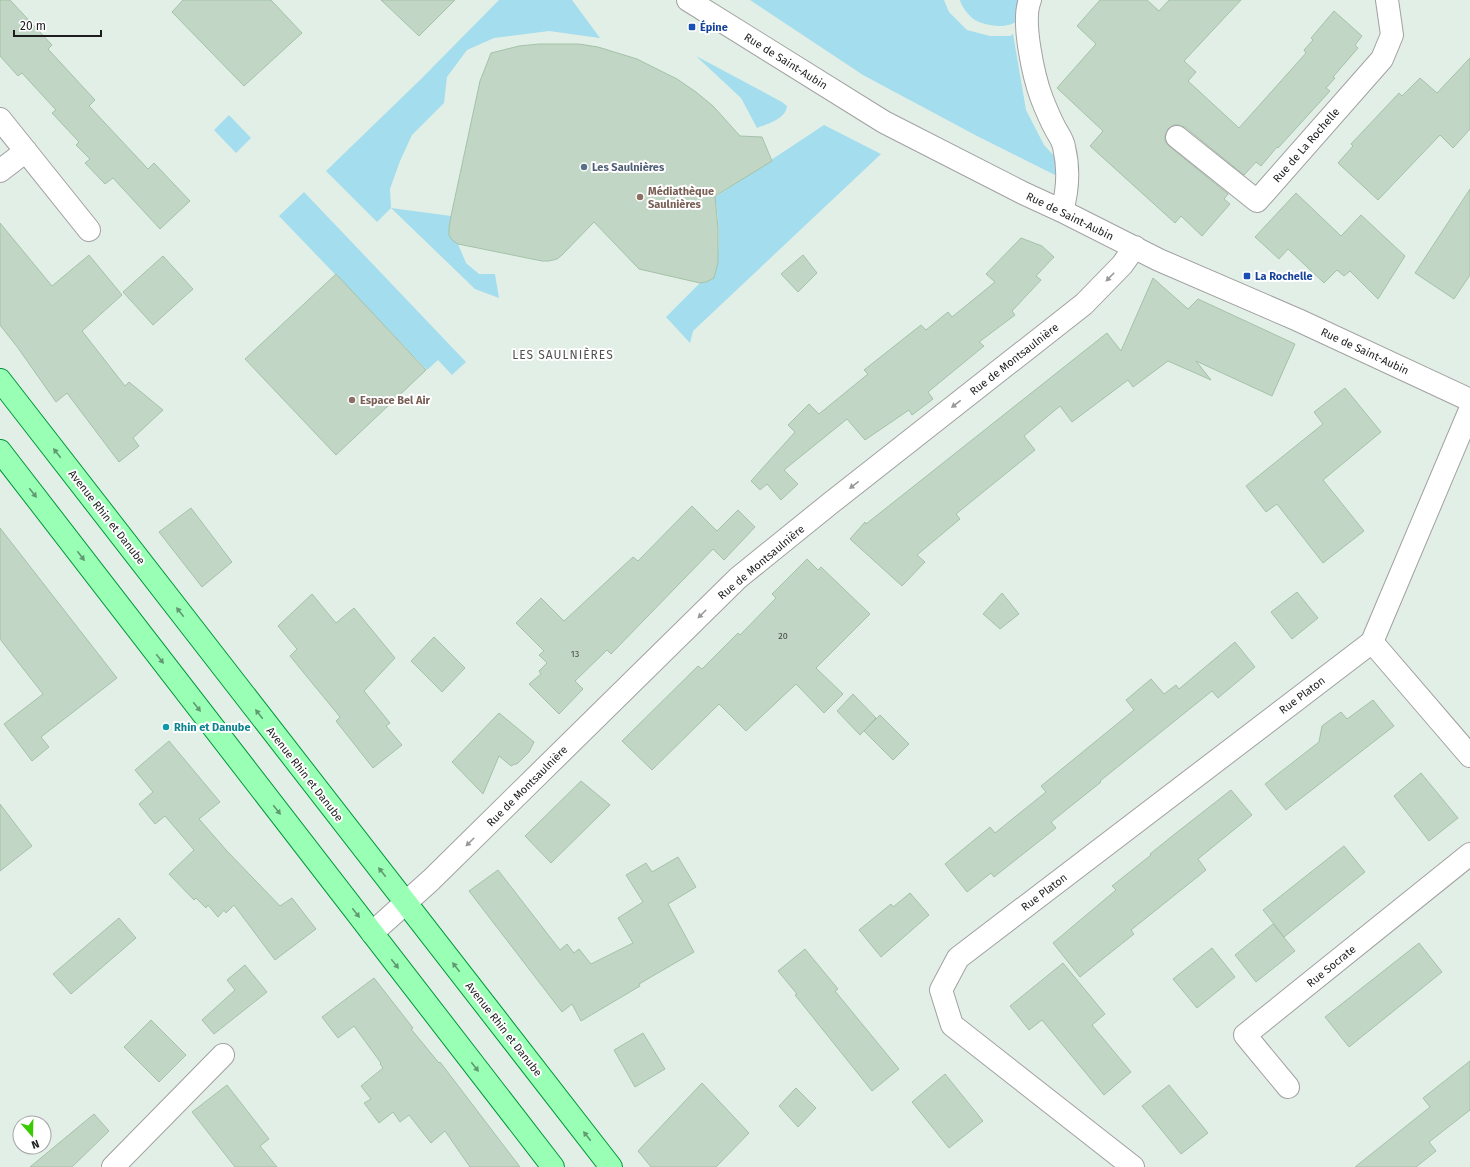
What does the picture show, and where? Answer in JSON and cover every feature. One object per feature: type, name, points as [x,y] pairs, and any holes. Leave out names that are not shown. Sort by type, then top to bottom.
[{"type":"main road","name":"Avenue Rhin et Danube","points":[[0,380],[611,1167]]},
{"type":"main road","points":[[0,451],[553,1167]]},
{"type":"street","name":"Rue de Saint-Aubin","points":[[688,0],[884,122],[1022,193],[1136,247],[1159,260],[1298,320],[1470,400]]},
{"type":"street","points":[[1030,0],[1027,7],[1029,43],[1034,68],[1042,98],[1064,146],[1068,174],[1066,195],[1062,211]]},
{"type":"street","name":"Rue de La Rochelle","points":[[1177,137],[1257,201],[1382,59],[1392,35],[1387,0]]},
{"type":"street","points":[[0,119],[89,230]]},
{"type":"street","points":[[0,172],[26,151]]},
{"type":"street","name":"Rue de Montsaulnière","points":[[372,933],[431,880],[738,578],[832,502],[1084,304],[1122,265],[1136,247]]},
{"type":"street","name":"Rue Platon","points":[[1133,1167],[952,1025],[941,990],[958,958],[1372,642],[1470,410]]},
{"type":"street","points":[[1372,642],[1470,756]]},
{"type":"street","name":"Rue Socrate","points":[[1288,1087],[1245,1035],[1470,854]]},
{"type":"street","points":[[113,1167],[223,1055]]},
{"type":"shaded area","points":[[499,0],[572,0],[600,38],[549,31],[494,38],[467,50],[447,77],[444,103],[412,135],[400,161],[390,189],[391,208],[377,222],[326,171],[420,80]]},
{"type":"shaded area","points":[[750,0],[944,0],[949,12],[967,30],[990,36],[1010,36],[1013,34],[1026,110],[1044,145],[1056,158],[1059,168],[1055,175],[977,136],[863,75]]},
{"type":"shaded area","points":[[960,0],[1017,0],[1027,7],[1023,16],[1017,22],[994,26],[982,23],[972,18],[962,6]]},
{"type":"shaded area","points":[[696,56],[782,102],[787,106],[786,111],[780,118],[757,128],[741,98]]},
{"type":"shaded area","points":[[229,115],[251,138],[236,153],[214,130]]},
{"type":"shaded area","points":[[824,125],[881,154],[693,331],[690,343],[666,317],[700,283],[706,282],[715,276],[719,237],[715,197]]},
{"type":"shaded area","points":[[304,192],[466,362],[452,375],[438,360],[427,370],[279,216]]},
{"type":"shaded area","points":[[391,208],[451,216],[449,235],[458,244],[466,263],[479,274],[495,274],[499,298],[475,289]]},
{"type":"building","points":[[0,0],[10,0],[52,45],[48,49],[95,100],[89,106],[148,169],[154,163],[190,201],[160,229],[113,178],[105,184],[85,163],[90,159],[76,145],[79,142],[52,113],[56,110],[22,73],[18,76],[0,56]]},
{"type":"building","points":[[183,0],[271,0],[302,33],[244,86],[172,12]]},
{"type":"building","points":[[381,0],[455,0],[419,36]]},
{"type":"building","points":[[1100,0],[1147,0],[1159,11],[1169,0],[1241,0],[1184,61],[1196,72],[1188,81],[1239,128],[1306,53],[1304,50],[1313,40],[1311,38],[1334,11],[1362,36],[1355,45],[1358,48],[1333,77],[1335,78],[1326,88],[1330,91],[1261,166],[1256,162],[1244,175],[1185,127],[1173,125],[1168,129],[1165,136],[1165,141],[1169,146],[1228,194],[1224,199],[1230,204],[1202,236],[1181,216],[1175,223],[1090,146],[1103,131],[1057,88],[1096,44],[1077,26]]},
{"type":"building","name":"Les Saulnières","points":[[539,44],[579,44],[598,47],[637,59],[677,79],[696,92],[713,106],[740,136],[762,137],[772,161],[715,196],[718,229],[718,262],[714,278],[700,283],[639,269],[594,222],[562,255],[557,259],[549,261],[542,261],[458,244],[452,240],[449,235],[451,216],[480,81],[491,53],[519,46]]},
{"type":"building","points":[[1470,58],[1470,129],[1453,148],[1440,135],[1378,200],[1338,163],[1353,146],[1351,144],[1399,93],[1402,96],[1420,78],[1437,93]]},
{"type":"building","points":[[1470,189],[1470,275],[1454,299],[1415,273]]},
{"type":"building","points":[[1296,193],[1341,236],[1361,215],[1405,256],[1378,299],[1350,271],[1344,276],[1337,270],[1324,283],[1288,249],[1279,259],[1255,237]]},
{"type":"building","points":[[0,223],[52,286],[89,255],[122,295],[82,331],[125,386],[129,382],[163,410],[133,438],[139,446],[119,462],[67,393],[56,402],[0,325]]},
{"type":"building","points":[[1021,238],[1042,246],[1054,257],[1036,276],[1041,280],[1012,311],[1015,315],[979,342],[984,346],[928,392],[933,399],[912,415],[909,410],[865,440],[847,419],[784,470],[798,484],[781,500],[767,484],[760,490],[751,481],[795,432],[788,425],[809,404],[819,414],[868,374],[864,370],[921,325],[926,330],[948,312],[952,317],[995,282],[986,274]]},
{"type":"building","points":[[803,255],[817,273],[798,292],[781,274]]},
{"type":"building","points":[[163,256],[193,289],[153,325],[123,292]]},
{"type":"building","points":[[336,274],[426,370],[336,455],[245,359]]},
{"type":"building","points":[[1153,278],[1188,309],[1198,299],[1295,344],[1272,396],[1196,361],[1211,380],[1168,361],[1133,387],[1128,380],[1072,422],[1060,406],[1024,436],[1035,450],[956,514],[960,519],[917,555],[925,562],[902,586],[850,539],[865,522],[866,524],[1107,333],[1121,351]]},
{"type":"building","points":[[1345,388],[1381,432],[1323,480],[1364,531],[1323,563],[1277,504],[1266,512],[1246,486],[1323,424],[1314,412]]},
{"type":"building","points":[[692,506],[717,531],[738,510],[755,527],[724,560],[713,549],[611,654],[607,650],[575,681],[583,689],[559,714],[529,684],[541,674],[539,671],[547,663],[539,655],[544,651],[516,623],[541,598],[564,621],[633,557],[638,561]]},
{"type":"building","points":[[191,508],[232,562],[202,587],[159,532]]},
{"type":"building","points":[[0,528],[117,678],[41,737],[49,747],[32,761],[4,724],[43,694],[0,639]]},
{"type":"building","points":[[807,559],[818,570],[821,567],[870,614],[816,668],[843,694],[824,713],[796,684],[746,731],[719,704],[652,770],[622,741],[698,666],[702,669],[738,633],[740,635],[776,598],[772,594]]},
{"type":"building","points":[[1297,592],[1318,618],[1292,639],[1271,612]]},
{"type":"building","points":[[1002,593],[1019,614],[1000,629],[983,614]]},
{"type":"building","points":[[312,594],[336,623],[354,608],[395,658],[364,691],[390,723],[386,726],[402,745],[373,768],[336,721],[340,717],[290,656],[297,649],[278,626]]},
{"type":"building","points":[[434,637],[465,668],[442,692],[411,661]]},
{"type":"building","points":[[1235,642],[1255,667],[1218,698],[1212,691],[1051,822],[1056,828],[994,877],[991,873],[967,892],[945,864],[990,827],[995,833],[1046,792],[1041,786],[1134,710],[1126,700],[1151,679],[1164,694],[1176,685],[1179,689]]},
{"type":"building","points":[[853,694],[876,718],[860,735],[837,711]]},
{"type":"building","points":[[1373,700],[1394,726],[1286,810],[1265,784],[1319,742],[1322,726],[1341,712],[1347,719]]},
{"type":"building","points":[[499,713],[534,742],[529,752],[517,764],[511,766],[499,756],[483,794],[452,762]]},
{"type":"building","points":[[880,715],[909,744],[893,760],[864,731]]},
{"type":"building","points":[[169,741],[220,802],[199,819],[227,851],[280,906],[292,898],[316,929],[275,960],[234,905],[226,913],[224,910],[218,917],[208,905],[206,908],[196,898],[194,900],[169,874],[194,850],[165,816],[155,824],[139,804],[153,792],[135,770]]},
{"type":"building","points":[[1421,773],[1458,818],[1429,841],[1394,796]]},
{"type":"building","points":[[581,781],[610,805],[551,863],[525,836]]},
{"type":"building","points":[[1231,790],[1252,815],[1198,859],[1206,870],[1131,930],[1134,934],[1080,977],[1053,943],[1116,890],[1112,886]]},
{"type":"building","points":[[0,804],[32,846],[0,871]]},
{"type":"building","points":[[1344,846],[1365,872],[1284,937],[1263,910]]},
{"type":"building","points":[[678,857],[696,887],[668,904],[694,952],[639,984],[640,986],[581,1021],[572,1004],[562,1012],[469,891],[498,870],[560,950],[567,944],[574,953],[579,949],[591,964],[633,943],[618,918],[643,902],[626,875],[646,863],[652,872]]},
{"type":"building","points":[[910,893],[929,915],[881,957],[859,930],[891,904],[893,907]]},
{"type":"building","points":[[119,918],[136,938],[71,994],[53,974]]},
{"type":"building","points":[[1273,924],[1295,951],[1256,982],[1235,955]]},
{"type":"building","points":[[1419,943],[1442,972],[1349,1047],[1325,1017]]},
{"type":"building","points":[[1212,948],[1235,977],[1197,1008],[1173,979]]},
{"type":"building","points":[[805,949],[838,989],[835,991],[899,1069],[872,1091],[795,995],[797,994],[778,971]]},
{"type":"building","points":[[1063,963],[1105,1014],[1092,1025],[1131,1072],[1104,1095],[1042,1020],[1029,1030],[1010,1006]]},
{"type":"building","points":[[245,965],[267,992],[214,1034],[202,1020],[235,990],[227,980]]},
{"type":"building","points":[[374,978],[413,1028],[411,1029],[439,1063],[440,1062],[520,1167],[470,1167],[445,1131],[431,1143],[409,1115],[400,1122],[393,1112],[379,1123],[364,1103],[371,1099],[361,1086],[383,1068],[380,1064],[381,1063],[354,1026],[338,1038],[322,1017]]},
{"type":"building","points":[[151,1020],[186,1055],[159,1082],[124,1047]]},
{"type":"building","points":[[643,1033],[665,1069],[635,1087],[614,1050]]},
{"type":"building","points":[[1470,1061],[1470,1110],[1429,1142],[1436,1151],[1416,1167],[1355,1167],[1430,1107],[1423,1098]]},
{"type":"building","points":[[945,1074],[983,1121],[949,1148],[912,1102]]},
{"type":"building","points":[[702,1083],[749,1133],[716,1167],[651,1167],[638,1151]]},
{"type":"building","points":[[227,1085],[269,1139],[260,1146],[277,1167],[235,1167],[192,1112]]},
{"type":"building","points":[[1169,1085],[1208,1133],[1181,1154],[1142,1106]]},
{"type":"building","points":[[796,1088],[816,1108],[798,1127],[779,1106]]},
{"type":"building","points":[[94,1114],[109,1131],[72,1167],[30,1167],[44,1155],[52,1155],[52,1149]]},
{"type":"place","name":"Épine","points":[[692,27]]},
{"type":"place","name":"Les Saulnières","points":[[584,167]]},
{"type":"place","name":"Médiathèque Saulnières","points":[[640,197]]},
{"type":"place","name":"La Rochelle","points":[[1247,276]]},
{"type":"place","name":"Espace Bel Air","points":[[352,400]]},
{"type":"place","name":"Rhin et Danube","points":[[166,727]]},
{"type":"district","name":"LES SAULNIÈRES","points":[[563,355]]}]
